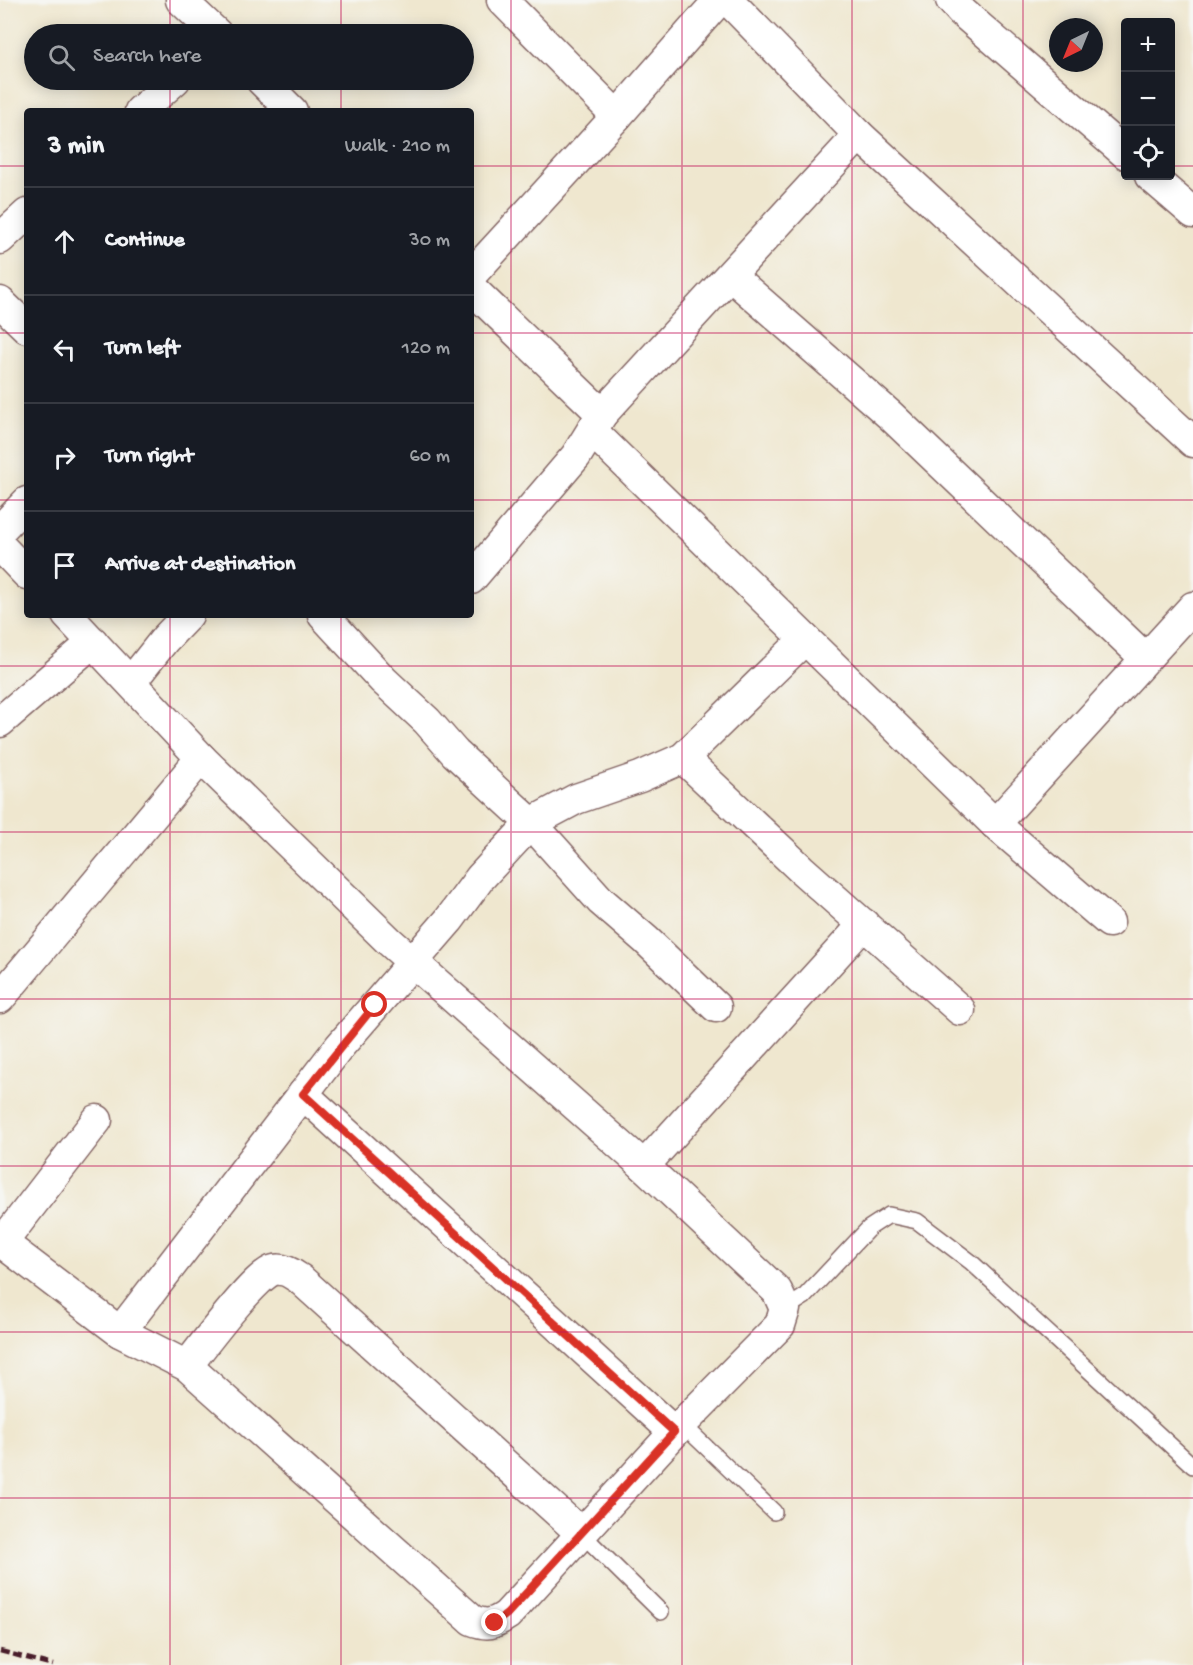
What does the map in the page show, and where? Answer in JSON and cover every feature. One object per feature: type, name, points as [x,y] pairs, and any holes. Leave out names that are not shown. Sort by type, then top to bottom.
[{"type":"street","points":[[181,0],[206,24]]},
{"type":"street","points":[[502,0],[616,116]]},
{"type":"street","points":[[474,272],[719,0]]},
{"type":"street","points":[[728,0],[859,135],[1193,442]]},
{"type":"street","points":[[951,0],[1121,151]]},
{"type":"street","points":[[143,108],[164,90]]},
{"type":"street","points":[[271,90],[289,108]]},
{"type":"street","points":[[474,575],[576,456],[597,423],[859,135]]},
{"type":"street","points":[[1155,180],[1193,213]]},
{"type":"street","points":[[0,239],[24,217]]},
{"type":"street","points":[[731,276],[891,416],[1145,658]]},
{"type":"street","points":[[474,291],[805,639],[995,824],[1110,922]]},
{"type":"street","points":[[0,302],[24,325]]},
{"type":"street","points":[[0,530],[24,505]]},
{"type":"street","points":[[0,546],[24,571]]},
{"type":"street","points":[[995,824],[1193,607]]},
{"type":"street","points":[[70,618],[201,758],[389,941],[644,1166],[777,1291],[785,1309],[780,1325],[678,1428],[507,1614],[495,1623],[483,1624],[472,1620],[187,1366],[120,1332],[1,1242],[97,1120]]},
{"type":"street","points":[[131,681],[165,639],[186,618]]},
{"type":"street","points":[[326,618],[455,753],[531,823],[601,901],[646,940],[716,1007]]},
{"type":"street","points":[[120,1332],[340,1046],[449,920],[480,878],[531,823],[576,799],[640,777],[683,758],[805,639]]},
{"type":"street","points":[[0,722],[93,642]]},
{"type":"street","points":[[0,998],[201,758]]},
{"type":"street","points":[[683,758],[960,1010]]},
{"type":"street","points":[[644,1166],[864,924]]},
{"type":"street","points":[[303,1094],[678,1428]]},
{"type":"street","points":[[187,1366],[254,1285],[272,1270],[285,1270],[300,1279],[581,1533]]},
{"type":"lane","points":[[785,1309],[804,1297],[869,1228],[889,1215],[917,1221],[971,1262],[1193,1466]]},
{"type":"lane","points":[[678,1428],[774,1512]]},
{"type":"lane","points":[[581,1533],[661,1612]]},
{"type":"railway","points":[[0,1651],[53,1665]]},
{"type":"route","points":[[375,1005],[303,1094],[674,1432],[507,1614],[495,1623]]}]
